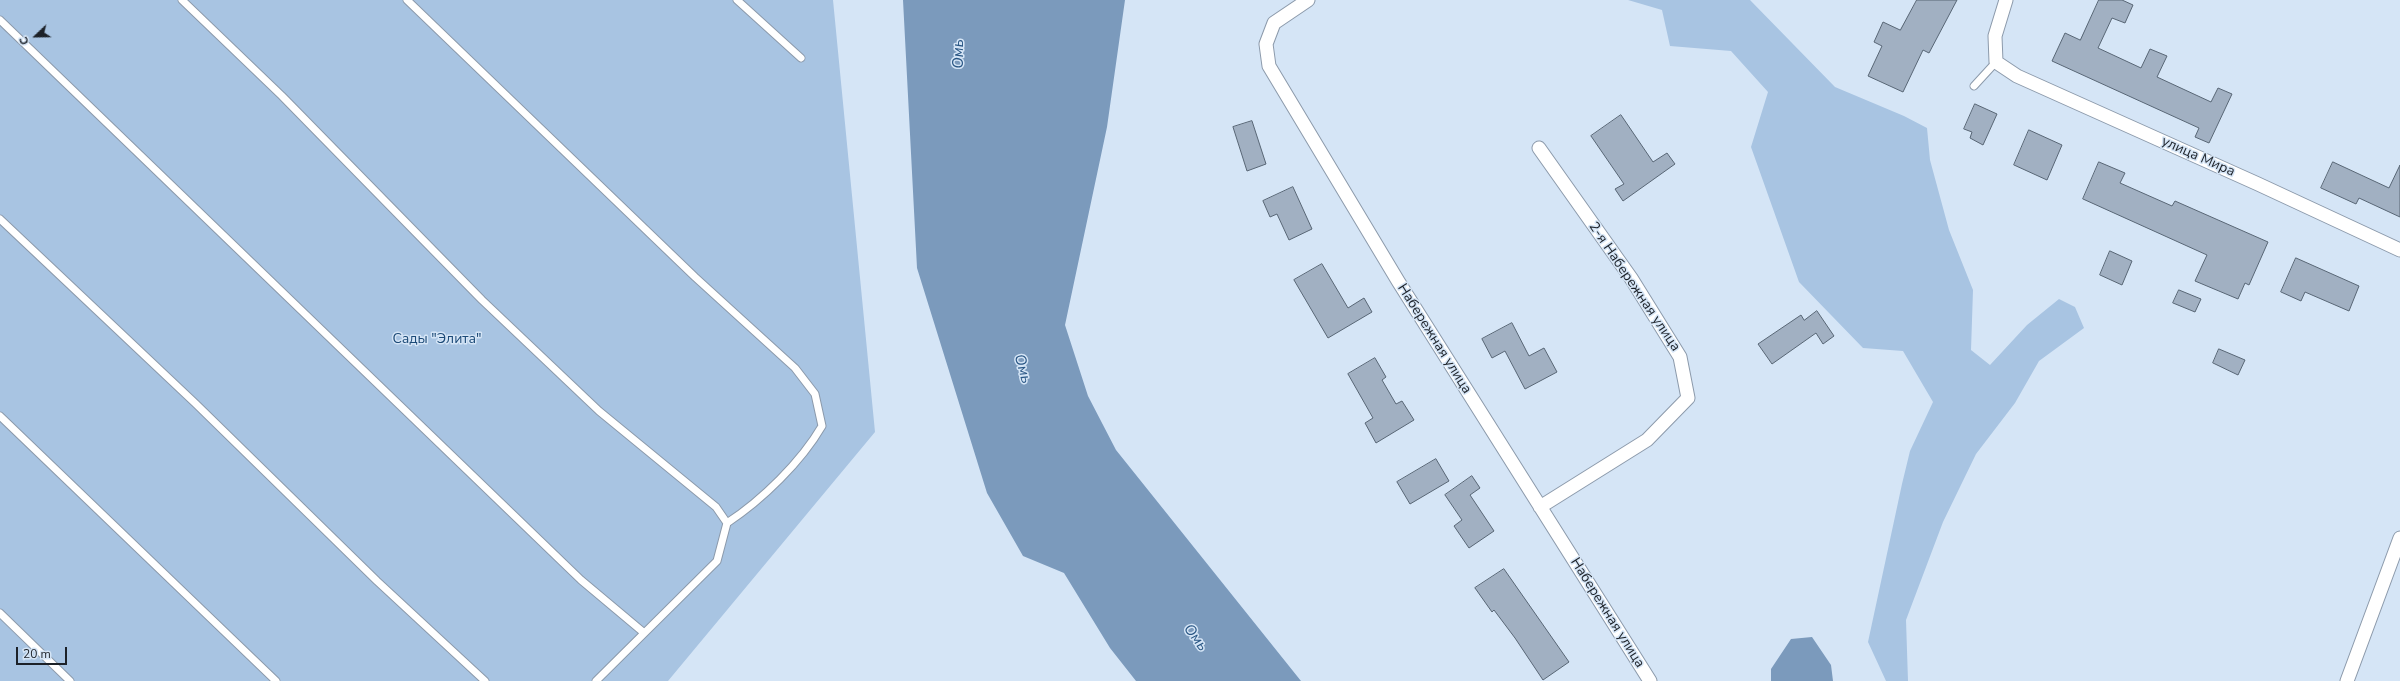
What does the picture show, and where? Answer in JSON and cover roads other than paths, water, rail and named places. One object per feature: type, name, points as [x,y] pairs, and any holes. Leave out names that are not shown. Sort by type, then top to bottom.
[{"type":"street","name":"Набережная улица","points":[[1308,0],[1274,23],[1266,44],[1269,66],[1398,281],[1650,681]]},
{"type":"street","points":[[1996,62],[1995,36],[2006,0]]},
{"type":"street","name":"улица Мира","points":[[1996,62],[2017,76],[2258,184],[2400,250]]},
{"type":"street","name":"2-я Набережная улица","points":[[1539,148],[1632,278],[1680,357],[1688,398],[1647,440],[1540,507]]},
{"type":"street","points":[[2347,681],[2400,538]]},
{"type":"lane","points":[[182,0],[282,96],[482,300],[599,411],[716,507],[727,523]]},
{"type":"lane","points":[[407,0],[695,277],[774,347],[795,368],[815,394],[822,426],[811,445],[742,513],[727,523],[718,561],[643,632],[596,681]]},
{"type":"lane","points":[[737,0],[801,58]]},
{"type":"lane","points":[[0,20],[581,580],[643,632]]},
{"type":"lane","points":[[1974,86],[1996,62]]},
{"type":"lane","points":[[0,219],[196,404],[377,581],[485,681]]},
{"type":"lane","points":[[0,416],[276,681]]},
{"type":"lane","points":[[0,613],[70,681]]},
{"type":"water","name":"Омь","points":[[903,0],[1125,0],[1107,127],[1065,325],[1088,396],[1116,450],[1301,681],[1136,681],[1110,648],[1064,573],[1023,556],[987,493],[917,268]]},
{"type":"water","points":[[1812,637],[1831,665],[1833,681],[1771,681],[1771,669],[1791,639]]},
{"type":"park label","name":"Сады \"Элита\"","points":[[437,340]]}]
